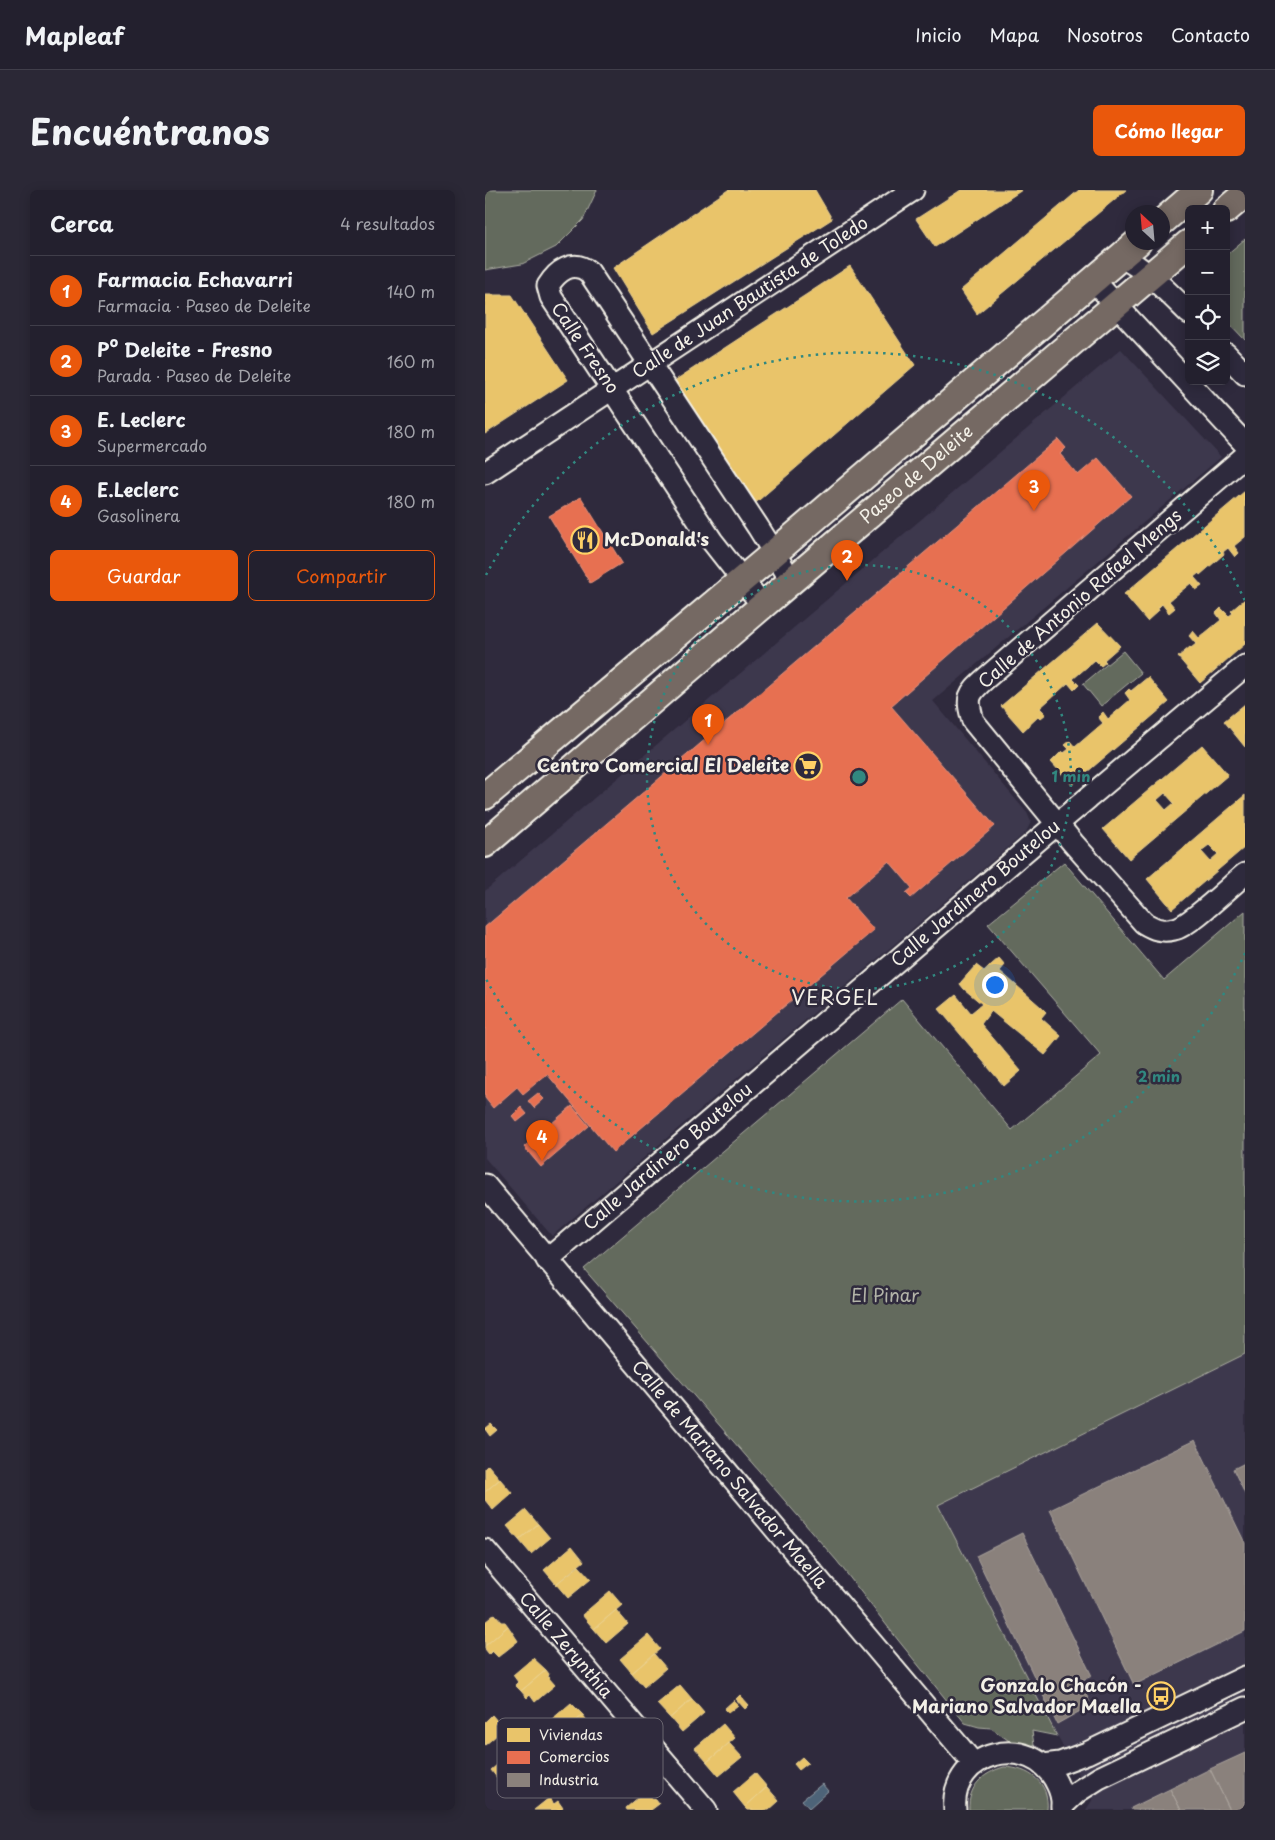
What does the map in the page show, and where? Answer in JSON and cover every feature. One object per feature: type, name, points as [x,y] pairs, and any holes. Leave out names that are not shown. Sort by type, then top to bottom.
[{"type":"main road","points":[[1170,216],[1199,190]]},
{"type":"main road","points":[[1230,207],[1245,194]]},
{"type":"main road","name":"Paseo de Deleite","points":[[485,844],[1185,246]]},
{"type":"main road","name":"Paseo de Deleite","points":[[485,796],[1130,250]]},
{"type":"street","name":"Calle de Juan Bautista de Toledo","points":[[485,472],[913,190]]},
{"type":"street","points":[[1130,250],[1132,262],[1173,296],[1185,309]]},
{"type":"street","name":"Calle Fresno","points":[[767,602],[755,597],[712,541],[551,297],[548,286],[554,277],[571,266],[582,266],[589,272],[758,527],[773,554],[786,572],[789,583]]},
{"type":"street","points":[[1094,281],[1245,444]]},
{"type":"street","points":[[1230,358],[1245,374]]},
{"type":"street","name":"Calle de Antonio Rafael Mengs","points":[[1245,456],[973,690],[968,703],[973,720],[1073,843],[1144,923],[1153,929],[1163,931],[1175,929],[1189,922],[1245,874]]},
{"type":"street","name":"Calle Jardinero Boutelou","points":[[547,1260],[1245,666]]},
{"type":"street","name":"Calle de Mariano Salvador Maella","points":[[485,1185],[974,1764]]},
{"type":"street","name":"Calle Zerynthia","points":[[485,1550],[628,1718]]},
{"type":"street","points":[[1043,1764],[1060,1763],[1087,1753],[1245,1677]]},
{"type":"street","points":[[1062,1808],[1077,1792],[1099,1778],[1245,1708]]},
{"type":"street","points":[[955,1810],[957,1790],[964,1776],[974,1764],[987,1756],[1001,1752],[1016,1752],[1031,1756],[1043,1764],[1053,1776],[1060,1790],[1062,1808]]},
{"type":"street","name":"Calle Zerynthia","points":[[663,1759],[706,1810]]},
{"type":"shaded area","name":"Centro Comercial El Deleite","points":[[1121,349],[1221,457],[933,701],[1027,813],[1031,822],[1026,832],[552,1236],[485,1158],[485,891]]},
{"type":"shaded area","points":[[1245,1354],[1245,1810],[1086,1810],[1093,1799],[1057,1736],[938,1505]]},
{"type":"green space","points":[[485,190],[597,190],[583,220],[556,247],[522,264],[485,270]]},
{"type":"green space","points":[[1245,239],[1245,340],[1230,324],[1230,252]]},
{"type":"green space","points":[[1123,651],[1141,673],[1101,706],[1083,684]]},
{"type":"green space","name":"El Pinar","points":[[1064,862],[1164,980],[1245,911],[1245,1354],[938,1505],[1057,1736],[1032,1731],[1036,1760],[991,1728],[965,1723],[837,1561],[584,1269],[902,999],[1012,1130],[1101,1055],[988,924]]},
{"type":"green space","points":[[1004,1767],[1022,1770],[1036,1778],[1045,1792],[1047,1810],[969,1810],[971,1794],[978,1782],[989,1773]]},
{"type":"water","points":[[822,1784],[828,1791],[809,1808],[802,1800]]},
{"type":"building: Viviendas","points":[[728,190],[815,190],[832,219],[653,333],[613,268]]},
{"type":"building: Viviendas","points":[[961,190],[1022,190],[935,247],[916,219]]},
{"type":"building: Viviendas","points":[[1079,190],[1126,190],[977,314],[961,290]]},
{"type":"building: Viviendas","points":[[850,266],[915,365],[752,506],[671,383]]},
{"type":"building: Viviendas","points":[[485,295],[512,295],[568,380],[485,434]]},
{"type":"building: Viviendas","points":[[1245,491],[1245,537],[1234,546],[1239,553],[1235,557],[1228,548],[1223,552],[1224,554],[1200,575],[1199,573],[1194,577],[1202,586],[1196,590],[1191,583],[1169,601],[1175,608],[1169,613],[1162,604],[1158,608],[1159,610],[1147,621],[1124,594]]},
{"type":"building: Viviendas","points":[[1245,599],[1245,644],[1200,683],[1178,657],[1196,644],[1189,636],[1193,631],[1199,638],[1221,620],[1216,613],[1221,608],[1229,616],[1233,613],[1231,611]]},
{"type":"building: Viviendas","points":[[1098,623],[1120,646],[1104,660],[1106,662],[1101,666],[1095,660],[1073,679],[1079,685],[1074,690],[1068,683],[1040,708],[1046,714],[1041,718],[1039,716],[1023,731],[1001,706]]},
{"type":"building: Viviendas","points":[[1148,677],[1169,702],[1072,785],[1051,762],[1062,751],[1064,753],[1069,749],[1065,745],[1070,741],[1075,747],[1103,723],[1098,717],[1103,712],[1108,719],[1130,700],[1125,693],[1129,689],[1131,691]]},
{"type":"building: Viviendas","points":[[1245,704],[1245,747],[1224,721]]},
{"type":"building: Viviendas","points":[[1202,745],[1228,775],[1129,859],[1103,829]],"holes":[[[1165,793],[1174,803],[1166,810],[1157,800]]]},
{"type":"building: Viviendas","points":[[1245,795],[1245,847],[1172,909],[1147,879]],"holes":[[[1209,845],[1218,854],[1210,861],[1201,851]]]},
{"type":"building: Viviendas","points":[[999,958],[1005,965],[1000,971],[1046,1012],[1041,1018],[1061,1036],[1045,1055],[991,1011],[981,1024],[1021,1071],[1004,1086],[939,1009],[956,995],[971,1013],[982,1004],[960,984],[976,965],[984,971]]},
{"type":"building: Viviendas","points":[[491,1424],[497,1430],[490,1436],[485,1429]]},
{"type":"building: Viviendas","points":[[488,1465],[500,1479],[485,1492],[485,1468]]},
{"type":"building: Viviendas","points":[[500,1479],[512,1493],[493,1510],[485,1500],[485,1492]]},
{"type":"building: Viviendas","points":[[526,1510],[538,1524],[519,1540],[507,1526]]},
{"type":"building: Viviendas","points":[[538,1524],[550,1538],[531,1554],[519,1540]]},
{"type":"building: Viviendas","points":[[572,1546],[584,1561],[556,1584],[544,1570]]},
{"type":"building: Viviendas","points":[[579,1566],[591,1579],[568,1598],[556,1584]]},
{"type":"building: Viviendas","points":[[610,1591],[622,1605],[594,1629],[582,1615]]},
{"type":"building: Viviendas","points":[[616,1610],[628,1624],[606,1643],[594,1629]]},
{"type":"building: Viviendas","points":[[495,1614],[508,1626],[485,1646],[485,1622]]},
{"type":"building: Viviendas","points":[[508,1626],[518,1641],[498,1657],[492,1651],[489,1654],[485,1646]]},
{"type":"building: Viviendas","points":[[648,1635],[660,1649],[632,1673],[620,1659]]},
{"type":"building: Viviendas","points":[[654,1654],[666,1668],[644,1687],[632,1673]]},
{"type":"building: Viviendas","points":[[533,1658],[546,1670],[521,1691],[515,1685],[518,1682],[513,1675]]},
{"type":"building: Viviendas","points":[[546,1670],[549,1674],[548,1677],[555,1685],[535,1702],[530,1695],[527,1698],[521,1691]]},
{"type":"building: Viviendas","points":[[680,1685],[692,1699],[670,1718],[657,1704]]},
{"type":"building: Viviendas","points":[[740,1695],[749,1705],[745,1709],[736,1699]]},
{"type":"building: Viviendas","points":[[692,1699],[704,1713],[682,1732],[670,1718]]},
{"type":"building: Viviendas","points":[[734,1700],[738,1705],[728,1713],[724,1709]]},
{"type":"building: Viviendas","points":[[571,1703],[583,1715],[579,1718],[553,1718]]},
{"type":"building: Viviendas","points":[[492,1715],[497,1721],[497,1735],[485,1745],[485,1722]]},
{"type":"building: Viviendas","points":[[723,1724],[735,1738],[707,1762],[695,1748]]},
{"type":"building: Viviendas","points":[[729,1743],[742,1757],[719,1776],[707,1762]]},
{"type":"building: Viviendas","points":[[802,1757],[808,1763],[799,1770],[794,1764]]},
{"type":"building: Viviendas","points":[[497,1765],[497,1778],[491,1770]]},
{"type":"building: Viviendas","points":[[755,1773],[767,1787],[745,1807],[733,1792]]},
{"type":"building: Viviendas","points":[[767,1787],[779,1801],[769,1810],[748,1810],[745,1807]]},
{"type":"building: Viviendas","points":[[549,1798],[554,1804],[558,1801],[563,1808],[561,1810],[534,1810]]},
{"type":"building: Viviendas","points":[[638,1798],[652,1798],[659,1804],[651,1810],[627,1810],[626,1808]]},
{"type":"building: Comercios","name":"Centro Comercial El Deleite","points":[[1058,439],[1066,448],[1060,454],[1078,475],[1098,458],[1131,496],[891,706],[995,826],[911,898],[906,893],[912,888],[889,861],[846,898],[874,930],[613,1152],[547,1074],[523,1094],[517,1087],[493,1108],[485,1098],[485,927]]},
{"type":"building: Comercios","name":"McDonald's","points":[[581,497],[622,563],[590,583],[549,516]]},
{"type":"building: Comercios","points":[[538,1093],[544,1099],[534,1108],[528,1101]]},
{"type":"building: Comercios","points":[[572,1106],[589,1126],[541,1167],[524,1147]]},
{"type":"building: Comercios","points":[[521,1107],[527,1114],[517,1122],[512,1116]]},
{"type":"building: Industria","points":[[1195,1440],[1245,1543],[1245,1631],[1134,1685],[1050,1510]]},
{"type":"building: Industria","points":[[1245,1463],[1245,1494],[1233,1469]]},
{"type":"building: Industria","points":[[1022,1533],[1092,1676],[1080,1681],[1091,1705],[1057,1724],[976,1556]]},
{"type":"building: Industria","points":[[1245,1753],[1245,1810],[1230,1810],[1210,1769]]},
{"type":"building: Industria","points":[[1210,1769],[1230,1810],[1181,1810],[1170,1789]]},
{"type":"building: Industria","points":[[1170,1789],[1181,1810],[1132,1810],[1131,1808]]},
{"type":"place","name":"E. Leclerc","points":[[1034,511]]},
{"type":"place","name":"McDonald's","points":[[585,540]]},
{"type":"place","name":"Pº Deleite - Fresno","points":[[847,581]]},
{"type":"place","name":"Farmacia Echavarri","points":[[708,745]]},
{"type":"place","name":"Centro Comercial El Deleite","points":[[808,766]]},
{"type":"place","name":"E.Leclerc","points":[[542,1161]]},
{"type":"place","name":"Gonzalo Chacón - Mariano Salvador Maella","points":[[1161,1696]]},
{"type":"district","name":"VERGEL","points":[[835,998]]}]
